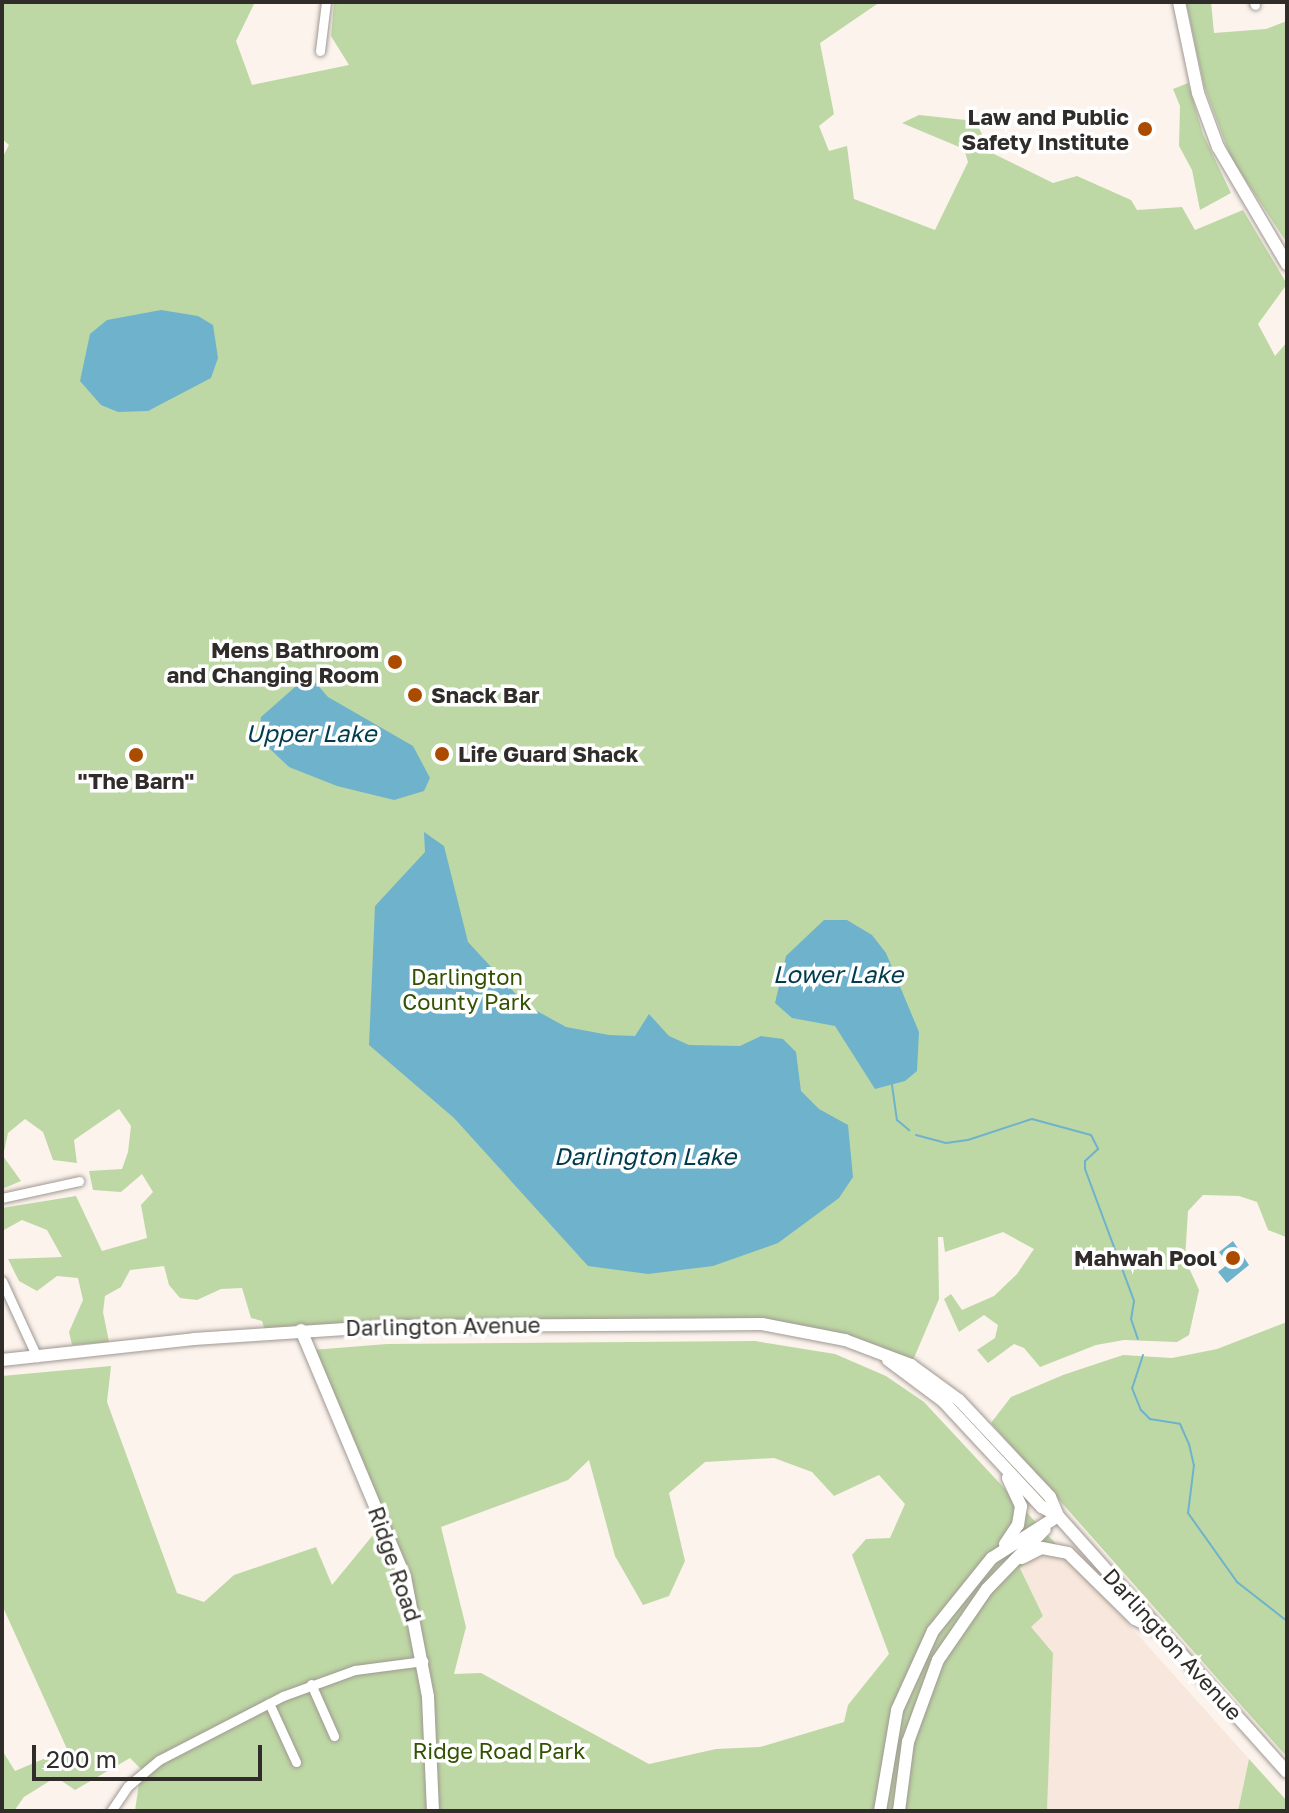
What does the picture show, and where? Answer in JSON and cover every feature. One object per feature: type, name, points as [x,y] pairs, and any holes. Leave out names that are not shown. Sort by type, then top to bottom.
[{"type":"main road","points":[[1179,2],[1198,93],[1218,147],[1287,264]]},
{"type":"main road","name":"Darlington Avenue","points":[[2,1360],[301,1330],[762,1324],[830,1336],[916,1368],[959,1400],[1050,1497],[1058,1516]]},
{"type":"main road","name":"Ridge Road","points":[[301,1330],[405,1577],[423,1661],[433,1811]]},
{"type":"main road","name":"Darlington Avenue","points":[[881,1354],[943,1401],[1042,1507],[1058,1516],[1287,1772]]},
{"type":"main road","points":[[880,1811],[889,1737],[909,1678],[933,1631],[1018,1525],[1021,1506],[1001,1465]]},
{"type":"main road","points":[[1000,1551],[1058,1516]]},
{"type":"main road","points":[[909,1678],[927,1673],[935,1665],[987,1589],[1058,1516]]},
{"type":"main road","points":[[987,1589],[1020,1559],[1053,1548],[1068,1553],[1135,1619],[1165,1635]]},
{"type":"main road","points":[[899,1811],[908,1742],[935,1665]]},
{"type":"main road","points":[[908,1742],[906,1729],[917,1685],[909,1678]]},
{"type":"street","points":[[320,51],[326,2]]},
{"type":"street","points":[[2,1198],[79,1181]]},
{"type":"street","points":[[2,1281],[37,1357]]},
{"type":"street","points":[[111,1811],[128,1786],[159,1760],[269,1703],[311,1684],[355,1670],[423,1661]]},
{"type":"street","points":[[311,1684],[334,1736]]},
{"type":"street","points":[[269,1703],[296,1762]]},
{"type":"shaded area","points":[[1039,1553],[1070,1559],[1249,1759],[1238,1811],[1047,1811],[1053,1653],[1030,1627],[1043,1616],[1020,1567]]},
{"type":"green space","name":"Darlington County Park","points":[[2,2],[255,2],[236,41],[252,85],[349,65],[331,36],[334,2],[880,2],[820,43],[834,114],[819,126],[829,151],[847,146],[854,199],[935,230],[968,162],[964,149],[902,123],[919,115],[975,121],[992,153],[1053,183],[1077,176],[1131,200],[1137,210],[1182,207],[1195,230],[1243,210],[1287,284],[1258,324],[1275,356],[1287,342],[1287,1247],[1286,1237],[1268,1230],[1257,1202],[1239,1196],[1203,1195],[1188,1211],[1185,1259],[1199,1290],[1189,1335],[1177,1342],[1124,1340],[1096,1345],[1040,1367],[1024,1348],[1014,1344],[988,1363],[977,1350],[995,1338],[998,1325],[984,1315],[959,1332],[944,1299],[951,1294],[962,1310],[994,1296],[1017,1274],[1034,1249],[1003,1232],[945,1252],[943,1237],[938,1237],[939,1299],[911,1365],[783,1326],[266,1333],[262,1321],[251,1318],[242,1288],[221,1289],[197,1300],[180,1298],[169,1285],[164,1266],[130,1270],[121,1287],[105,1296],[103,1312],[109,1342],[72,1345],[69,1332],[83,1300],[78,1278],[57,1276],[37,1291],[19,1281],[8,1259],[62,1257],[47,1230],[22,1220],[2,1231],[2,1208],[76,1196],[102,1251],[147,1238],[141,1205],[153,1192],[142,1174],[121,1192],[93,1190],[89,1171],[122,1169],[128,1152],[131,1126],[119,1109],[74,1140],[77,1163],[53,1160],[43,1132],[25,1119],[8,1133],[3,1156],[21,1181],[2,1189],[2,158],[9,145],[2,139]]},
{"type":"green space","points":[[1186,2],[1211,2],[1214,33],[1266,29],[1287,21],[1287,243],[1231,158],[1204,86]]},
{"type":"green space","points":[[1188,83],[1203,134],[1231,193],[1200,210],[1192,170],[1179,146],[1180,106],[1173,89]]},
{"type":"green space","points":[[1287,1322],[1287,1757],[991,1423],[1011,1397],[1063,1375],[1123,1355],[1172,1358],[1217,1349]]},
{"type":"green space","name":"Ridge Road Park","points":[[755,1341],[835,1354],[886,1376],[924,1402],[1070,1559],[1039,1553],[1020,1568],[1043,1616],[1031,1627],[1053,1653],[1047,1811],[135,1811],[141,1769],[130,1758],[75,1790],[56,1777],[24,1797],[14,1811],[2,1811],[2,1750],[15,1771],[67,1749],[2,1605],[2,1376],[111,1366],[107,1402],[177,1593],[204,1602],[234,1575],[316,1547],[332,1585],[382,1524],[312,1350],[387,1344]],"holes":[[[774,1458],[812,1472],[834,1496],[879,1475],[905,1504],[890,1538],[866,1539],[852,1555],[889,1654],[848,1705],[844,1722],[760,1747],[716,1749],[649,1764],[481,1673],[454,1674],[466,1627],[441,1527],[568,1480],[589,1460],[615,1556],[643,1605],[669,1596],[685,1561],[669,1493],[705,1462]]]},
{"type":"green space","points":[[1249,1759],[1287,1801],[1287,1811],[1238,1811]]},
{"type":"water","points":[[161,310],[198,316],[213,325],[218,358],[211,378],[148,411],[118,412],[101,405],[80,381],[90,334],[107,320]]},
{"type":"water","name":"Upper Lake","points":[[303,680],[313,680],[328,697],[413,746],[430,778],[424,791],[394,800],[337,786],[289,767],[259,733],[261,717]]},
{"type":"water","name":"Darlington Lake","points":[[424,832],[444,846],[468,942],[526,1005],[566,1027],[609,1035],[635,1036],[649,1014],[669,1036],[689,1045],[740,1046],[761,1036],[783,1039],[796,1052],[801,1091],[819,1109],[848,1125],[853,1177],[839,1198],[778,1243],[713,1266],[648,1274],[588,1266],[454,1118],[369,1045],[375,906],[425,852]]},
{"type":"water","name":"Lower Lake","points":[[824,920],[847,920],[872,935],[886,953],[919,1032],[917,1071],[905,1081],[875,1089],[835,1026],[792,1018],[775,1003],[786,956]]},
{"type":"water","name":"Mahwah Pool","points":[[1233,1241],[1249,1265],[1227,1283],[1218,1272],[1228,1264],[1219,1252]]},
{"type":"waterway","points":[[892,1085],[897,1120],[909,1130]]},
{"type":"waterway","points":[[916,1135],[946,1143],[968,1140],[1032,1119],[1091,1135],[1098,1149],[1085,1161],[1085,1169],[1134,1301],[1131,1319],[1138,1339]]},
{"type":"waterway","points":[[1143,1355],[1132,1388],[1141,1410],[1150,1419],[1180,1424],[1189,1444],[1194,1465],[1188,1513],[1237,1582],[1287,1621]]},
{"type":"place","name":"Law and Public Safety Institute","points":[[1145,129]]},
{"type":"place","name":"Mens Bathroom and Changing Room","points":[[395,662]]},
{"type":"place","name":"Snack Bar","points":[[415,695]]},
{"type":"place","name":"Life Guard Shack","points":[[442,754]]},
{"type":"place","name":"\"The Barn\"","points":[[136,755]]},
{"type":"place","name":"Mahwah Pool","points":[[1233,1258]]}]
